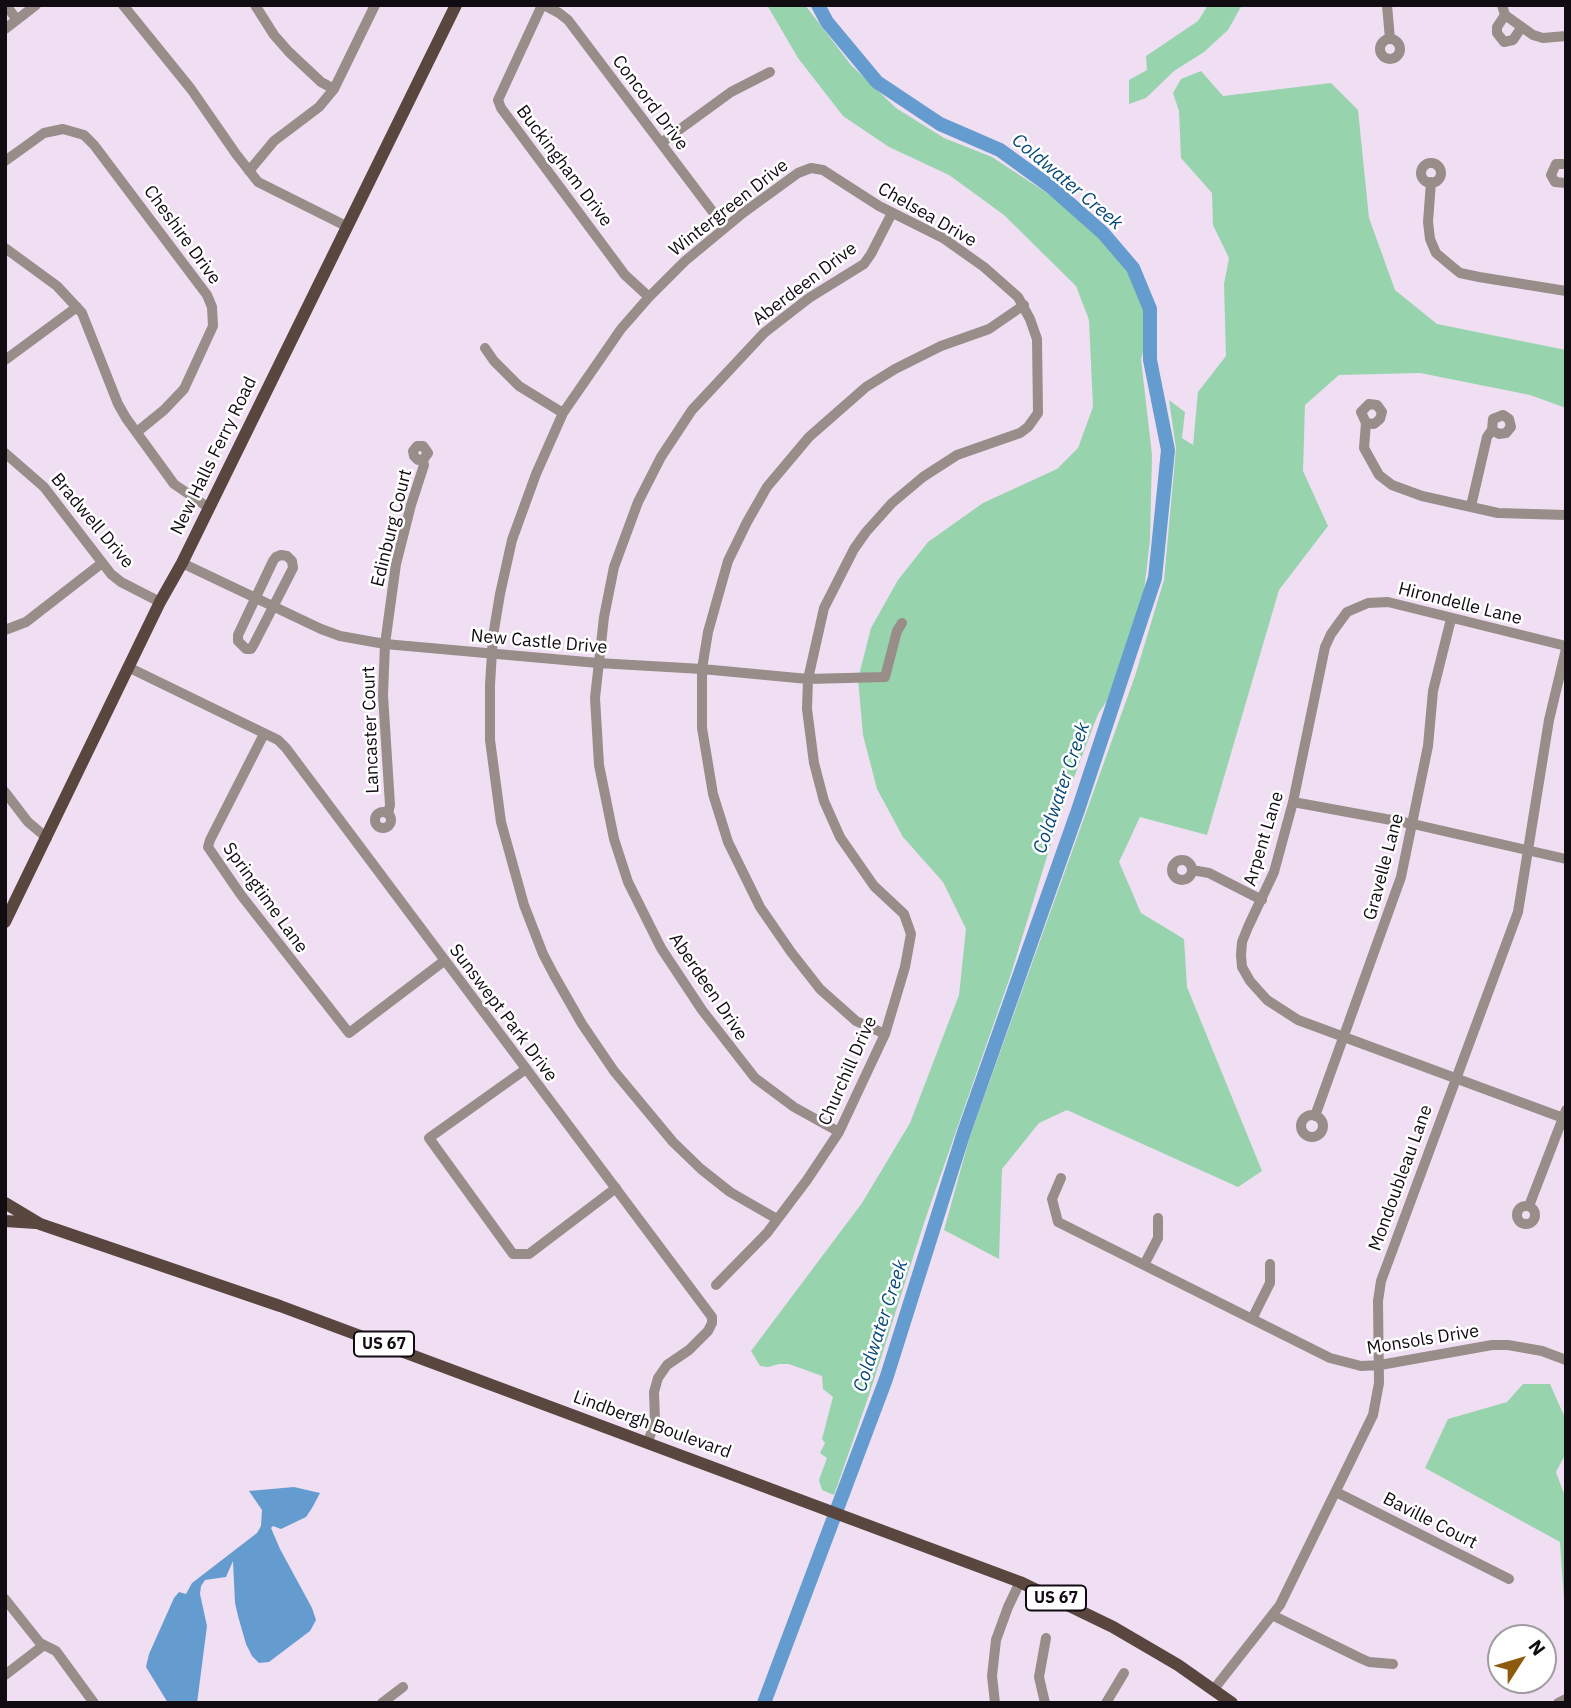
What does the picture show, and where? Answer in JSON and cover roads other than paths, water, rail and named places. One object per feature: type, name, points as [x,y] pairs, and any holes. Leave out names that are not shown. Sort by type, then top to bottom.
[{"type":"main road","name":"New Halls Ferry Road","points":[[5,922],[160,602],[182,563],[456,5]]},
{"type":"main road","name":"Lindbergh Boulevard","points":[[5,1203],[40,1224],[280,1306],[1020,1582],[1113,1626],[1232,1703]]},
{"type":"main road","name":"Lindbergh Boulevard","points":[[5,1221],[40,1224]]},
{"type":"street","points":[[6,5],[17,20]]},
{"type":"street","points":[[5,29],[36,5]]},
{"type":"street","points":[[123,5],[191,89],[258,182],[348,227]]},
{"type":"street","points":[[255,5],[274,35],[289,52],[321,82],[334,89]]},
{"type":"street","points":[[249,171],[274,141],[320,107],[334,89],[375,5]]},
{"type":"street","name":"Concord Drive","points":[[543,5],[564,16],[725,228]]},
{"type":"street","name":"Buckingham Drive","points":[[543,5],[498,100],[501,108],[625,275],[649,297]]},
{"type":"street","points":[[1387,5],[1390,39]]},
{"type":"street","points":[[1521,28],[1513,40],[1504,42],[1497,33],[1504,10],[1521,28],[1543,38],[1566,36]]},
{"type":"street","points":[[660,144],[731,92],[770,72]]},
{"type":"street","name":"Cheshire Drive","points":[[5,161],[44,133],[63,129],[84,135],[207,295],[212,307],[213,326],[184,389],[137,432]]},
{"type":"street","points":[[1566,164],[1556,164],[1551,175],[1555,182],[1566,183]]},
{"type":"street","name":"Wintergreen Drive","points":[[777,1219],[730,1192],[701,1169],[658,1126],[614,1071],[582,1024],[543,954],[516,880],[500,822],[491,740],[492,654],[500,594],[512,540],[527,495],[563,413],[604,352],[649,297],[704,244],[798,173],[811,168]]},
{"type":"street","name":"Chelsea Drive","points":[[811,168],[823,170],[892,213],[943,238],[990,272],[1024,305],[1037,338],[1038,413],[1034,421]]},
{"type":"street","points":[[1431,182],[1428,222],[1430,239],[1436,253],[1448,264],[1460,273],[1566,291]]},
{"type":"street","name":"Aberdeen Drive","points":[[839,1132],[794,1107],[755,1078],[674,972],[650,928],[620,859],[606,806],[596,724],[598,663],[608,592],[621,544],[638,502],[679,429],[712,388],[764,333],[809,298],[864,264],[892,213]]},
{"type":"street","points":[[5,248],[57,286],[77,307],[88,323],[118,404],[174,485],[209,508]]},
{"type":"street","points":[[885,1034],[856,1021],[820,989],[791,952],[748,886],[728,842],[712,794],[702,728],[702,669],[708,632],[728,561],[758,503],[792,455],[823,422],[866,387],[926,353],[989,328],[1024,305]]},
{"type":"street","points":[[5,360],[77,307]]},
{"type":"street","points":[[485,348],[519,386],[563,413]]},
{"type":"street","name":"Churchill Drive","points":[[716,1285],[767,1233],[839,1132],[885,1034],[905,967],[911,934],[904,914],[874,886],[850,854],[824,801],[812,752],[807,709],[808,679],[824,608],[845,564],[877,518],[907,490],[941,465],[980,446],[1020,433],[1034,421]]},
{"type":"street","points":[[1366,422],[1364,449],[1379,475],[1392,485],[1422,496],[1498,513],[1566,515]]},
{"type":"street","points":[[1471,506],[1487,437],[1492,430]]},
{"type":"street","name":"Bradwell Drive","points":[[5,453],[44,486],[102,563],[121,582],[160,602]]},
{"type":"street","name":"Edinburg Court","points":[[385,644],[396,564],[424,465],[423,460]]},
{"type":"street","points":[[276,556],[287,556],[292,561],[293,568],[275,607],[251,649],[246,649],[239,641],[238,635],[255,596],[276,556]]},
{"type":"street","points":[[5,630],[26,622],[102,563]]},
{"type":"street","name":"New Castle Drive","points":[[182,563],[340,636],[385,644],[598,663],[808,679],[885,677],[897,631],[902,623]]},
{"type":"street","name":"Hirondelle Lane","points":[[1347,612],[1356,606],[1378,601],[1566,648]]},
{"type":"street","name":"Arpent Lane","points":[[1347,612],[1325,647],[1293,802],[1275,872],[1242,942],[1242,967],[1267,1000],[1298,1020],[1455,1080],[1565,1116]]},
{"type":"street","name":"Gravelle Lane","points":[[1315,1116],[1394,901],[1428,746],[1433,691],[1451,619]]},
{"type":"street","name":"Lancaster Court","points":[[385,644],[383,695],[390,805],[388,814]]},
{"type":"street","name":"Mondoubleau Lane","points":[[1214,1689],[1280,1605],[1373,1415],[1380,1365],[1378,1301],[1381,1281],[1518,912],[1530,851],[1549,720],[1566,648]]},
{"type":"street","name":"Sunswept Park Drive","points":[[130,668],[278,740],[294,757],[712,1317],[708,1331],[690,1350],[667,1364],[659,1378],[654,1392],[655,1421],[648,1442]]},
{"type":"street","name":"Springtime Lane","points":[[264,734],[208,847],[250,906],[349,1033],[444,961]]},
{"type":"street","points":[[5,792],[28,822],[47,838]]},
{"type":"street","points":[[1293,802],[1413,824],[1566,859]]},
{"type":"street","points":[[1192,870],[1209,873],[1262,900]]},
{"type":"street","points":[[526,1069],[429,1138],[513,1254],[529,1254],[616,1188]]},
{"type":"street","points":[[1529,1206],[1565,1116]]},
{"type":"street","name":"Monsols Drive","points":[[1061,1178],[1052,1199],[1058,1222],[1330,1358],[1361,1366],[1380,1365],[1492,1345],[1507,1345],[1542,1351],[1566,1360]]},
{"type":"street","points":[[1144,1265],[1158,1238],[1158,1218]]},
{"type":"street","points":[[1252,1319],[1270,1283],[1270,1264]]},
{"type":"street","name":"Baville Court","points":[[1336,1492],[1509,1579]]},
{"type":"street","points":[[995,1703],[992,1676],[995,1645],[1020,1582]]},
{"type":"street","points":[[5,1599],[44,1645],[56,1651],[94,1703]]},
{"type":"street","points":[[1272,1615],[1369,1662],[1393,1664]]},
{"type":"street","points":[[1045,1703],[1039,1677],[1046,1637]]},
{"type":"street","points":[[5,1675],[44,1645]]},
{"type":"street","points":[[1106,1703],[1124,1673]]},
{"type":"street","points":[[382,1703],[403,1687]]},
{"type":"street","points":[[1558,1703],[1566,1699]]},
{"type":"water","points":[[294,1487],[320,1493],[306,1517],[281,1529],[273,1526],[271,1528],[312,1608],[316,1620],[310,1631],[269,1662],[259,1663],[246,1644],[238,1616],[233,1561],[226,1577],[205,1580],[201,1586],[200,1594],[207,1626],[197,1703],[168,1703],[146,1667],[149,1654],[174,1598],[179,1592],[186,1594],[192,1583],[257,1533],[261,1526],[262,1510],[249,1491]]},
{"type":"waterway","name":"Coldwater Creek","points":[[764,1703],[886,1379],[964,1132],[1078,810],[1155,578],[1168,450],[1150,360],[1150,309],[1133,268],[1103,233],[1051,187],[1000,150],[940,124],[877,82],[827,22],[818,5]]}]
